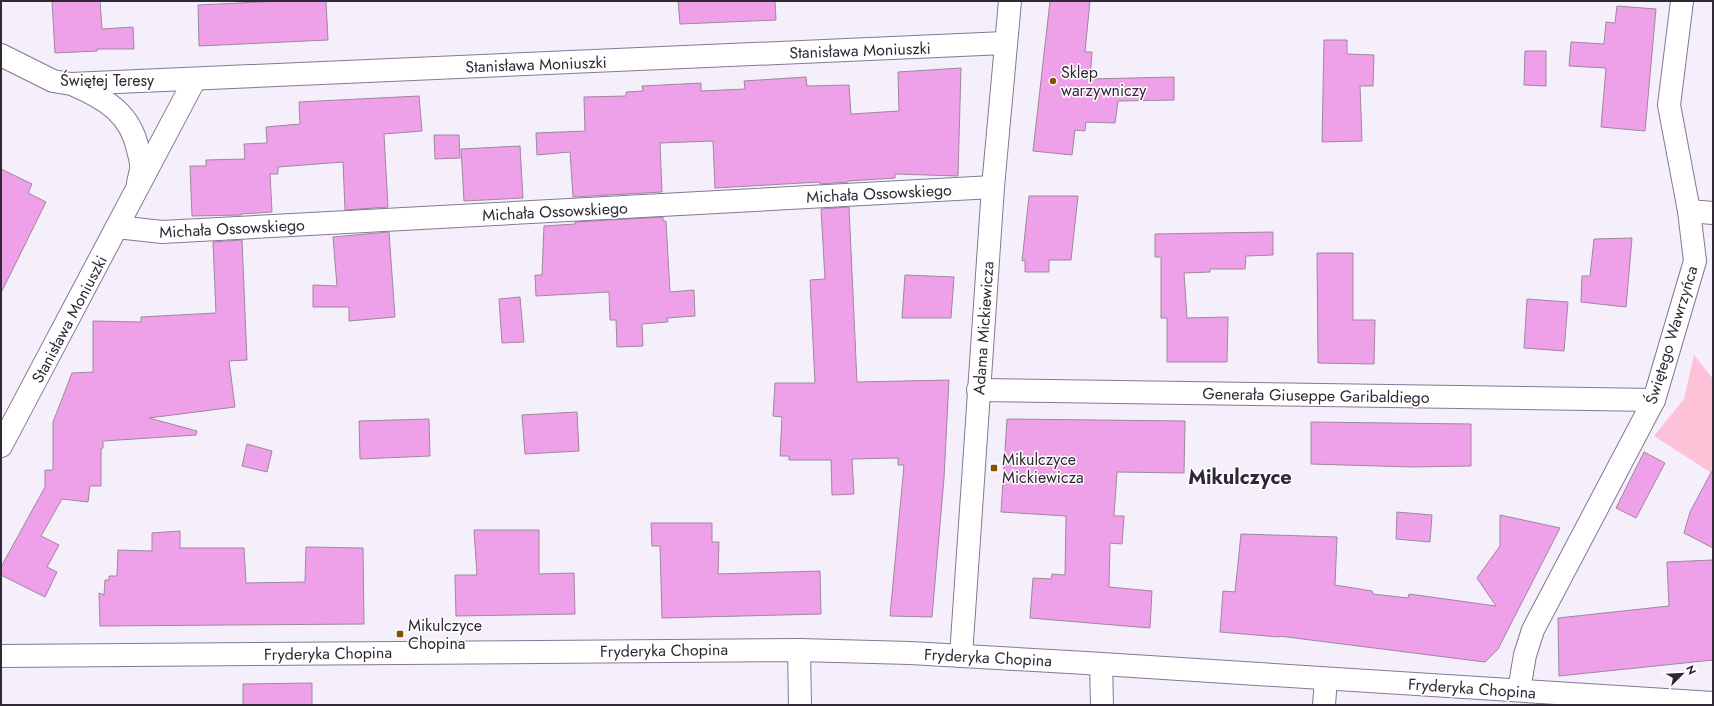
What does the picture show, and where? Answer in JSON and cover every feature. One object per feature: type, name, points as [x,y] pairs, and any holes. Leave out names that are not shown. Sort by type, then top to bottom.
[{"type":"street","name":"Adama Mickiewicza","points":[[961,656],[978,390],[1005,43],[1010,1]]},
{"type":"street","name":"Świętego Wawrzyńca","points":[[1519,690],[1525,655],[1533,630],[1654,400],[1695,261],[1689,211],[1669,105],[1682,1]]},
{"type":"street","name":"Stanisława Moniuszki","points":[[1,446],[195,78],[1005,43]]},
{"type":"street","name":"Świętej Teresy","points":[[1,55],[53,81],[70,84],[195,78]]},
{"type":"street","name":"Stanisława Moniuszki","points":[[70,84],[98,96],[117,110],[130,125],[137,144],[142,165],[136,192]]},
{"type":"street","name":"Michała Ossowskiego","points":[[117,227],[162,232],[994,186]]},
{"type":"street","points":[[1689,211],[1713,213]]},
{"type":"street","name":"Generała Giuseppe Garibaldiego","points":[[978,390],[1654,400]]},
{"type":"street","points":[[799,650],[800,705]]},
{"type":"street","name":"Fryderyka Chopina","points":[[4,655],[799,650],[961,656],[1101,664],[1519,690],[1684,703],[1713,703]]},
{"type":"street","points":[[1101,664],[1102,705]]},
{"type":"street","points":[[1324,705],[1326,679]]},
{"type":"shaded area","points":[[1694,355],[1713,379],[1713,467],[1710,472],[1654,436],[1684,399]]},
{"type":"building","points":[[52,1],[100,1],[102,29],[133,27],[134,49],[97,49],[97,51],[55,53]]},
{"type":"building","points":[[280,1],[326,1],[328,40],[199,46],[198,5]]},
{"type":"building","points":[[678,1],[775,1],[776,20],[680,24]]},
{"type":"building","points":[[1050,1],[1090,1],[1085,52],[1092,52],[1090,79],[1174,77],[1174,100],[1118,101],[1115,123],[1086,122],[1085,131],[1075,130],[1072,155],[1033,151]]},
{"type":"building","points":[[1617,6],[1656,9],[1645,131],[1601,127],[1606,68],[1569,66],[1571,42],[1604,44],[1606,22],[1615,23]]},
{"type":"building","points":[[1324,40],[1347,40],[1347,54],[1374,55],[1373,86],[1360,86],[1362,141],[1322,142]]},
{"type":"building","points":[[1525,51],[1546,51],[1546,86],[1524,85]]},
{"type":"building","points":[[961,68],[958,176],[895,174],[895,178],[848,182],[820,184],[820,182],[715,188],[713,141],[660,143],[662,192],[573,197],[570,152],[537,155],[536,133],[585,131],[584,97],[626,96],[626,92],[643,91],[642,86],[701,83],[701,91],[745,89],[744,81],[806,77],[807,86],[849,85],[851,114],[899,111],[898,72]]},
{"type":"building","points":[[419,96],[422,131],[384,134],[388,207],[345,210],[343,162],[278,167],[278,174],[270,174],[272,212],[241,215],[192,216],[190,166],[206,166],[206,160],[245,159],[244,144],[267,143],[266,127],[300,124],[299,102]]},
{"type":"building","points":[[434,135],[459,135],[460,158],[435,159]]},
{"type":"building","points":[[520,146],[523,198],[464,201],[461,149]]},
{"type":"building","points":[[1,169],[32,184],[28,193],[46,202],[1,293]]},
{"type":"building","points":[[1029,196],[1078,196],[1071,260],[1049,260],[1049,272],[1025,272],[1025,260],[1022,261]]},
{"type":"building","points":[[849,207],[857,382],[949,380],[944,478],[932,617],[890,616],[904,465],[898,465],[898,458],[852,459],[854,494],[832,495],[831,460],[789,460],[789,456],[780,456],[782,417],[773,416],[775,383],[815,383],[810,280],[825,279],[821,209]]},
{"type":"building","points":[[663,217],[663,221],[666,221],[670,292],[694,290],[695,316],[667,318],[668,322],[642,324],[643,346],[617,347],[616,320],[610,320],[609,292],[536,296],[535,275],[542,275],[544,226],[575,224],[575,222]]},
{"type":"building","points":[[389,232],[395,317],[349,321],[349,307],[313,307],[313,285],[337,286],[333,237]]},
{"type":"building","points":[[1273,232],[1273,255],[1246,256],[1245,269],[1210,269],[1210,272],[1184,273],[1187,318],[1228,317],[1227,362],[1167,362],[1167,318],[1161,318],[1161,257],[1155,257],[1155,234]]},
{"type":"building","points":[[1632,238],[1626,307],[1581,302],[1582,276],[1590,276],[1594,239]]},
{"type":"building","points":[[242,240],[247,360],[229,361],[235,407],[149,418],[197,431],[196,435],[103,441],[103,448],[101,449],[101,486],[90,486],[88,502],[62,499],[41,536],[59,545],[47,567],[57,572],[45,597],[1,575],[1,567],[45,487],[45,470],[53,470],[53,422],[72,373],[93,372],[93,321],[141,322],[141,317],[216,313],[213,242]]},
{"type":"building","points":[[1317,253],[1353,253],[1353,320],[1375,320],[1374,364],[1318,363]]},
{"type":"building","points":[[905,275],[954,277],[951,318],[902,318]]},
{"type":"building","points":[[520,297],[524,342],[502,343],[499,299]]},
{"type":"building","points":[[1527,299],[1568,302],[1564,351],[1524,348]]},
{"type":"building","points":[[577,412],[579,451],[525,454],[522,415]]},
{"type":"building","points":[[429,419],[430,456],[360,459],[359,421]]},
{"type":"building","points":[[1007,419],[1185,421],[1184,473],[1117,472],[1114,516],[1124,516],[1122,544],[1110,543],[1109,587],[1152,591],[1150,628],[1030,618],[1033,578],[1051,579],[1052,574],[1065,575],[1066,516],[1001,512]]},
{"type":"building","points":[[1311,422],[1471,424],[1471,466],[1411,467],[1311,464]]},
{"type":"building","points":[[247,444],[272,451],[267,472],[242,466]]},
{"type":"building","points":[[1644,452],[1665,463],[1636,518],[1616,508]]},
{"type":"building","points":[[1713,469],[1713,548],[1684,533],[1690,512]]},
{"type":"building","points":[[1397,512],[1432,515],[1430,542],[1396,539]]},
{"type":"building","points":[[1500,515],[1560,528],[1498,649],[1485,662],[1279,636],[1220,632],[1223,591],[1235,592],[1241,534],[1337,537],[1335,585],[1372,591],[1373,594],[1408,598],[1409,594],[1496,606],[1477,578],[1500,546]]},
{"type":"building","points":[[651,523],[712,523],[712,542],[719,542],[718,574],[820,571],[821,614],[662,618],[660,546],[652,546]]},
{"type":"building","points":[[474,530],[539,530],[539,574],[574,573],[575,614],[456,616],[455,575],[477,575]]},
{"type":"building","points":[[180,531],[180,548],[244,548],[246,583],[305,582],[306,547],[363,548],[364,624],[100,626],[99,593],[104,595],[105,580],[109,580],[109,576],[117,576],[118,550],[152,551],[152,533]]},
{"type":"building","points":[[1713,560],[1713,660],[1559,676],[1558,618],[1669,606],[1667,562]]},
{"type":"building","points":[[312,683],[312,705],[243,705],[243,684]]},
{"type":"place","name":"Sklep warzywniczy","points":[[1053,81]]},
{"type":"place","name":"Mikulczyce Mickiewicza","points":[[994,468]]},
{"type":"place","name":"Mikulczyce Chopina","points":[[400,634]]},
{"type":"district","name":"Mikulczyce","points":[[1240,477]]}]
